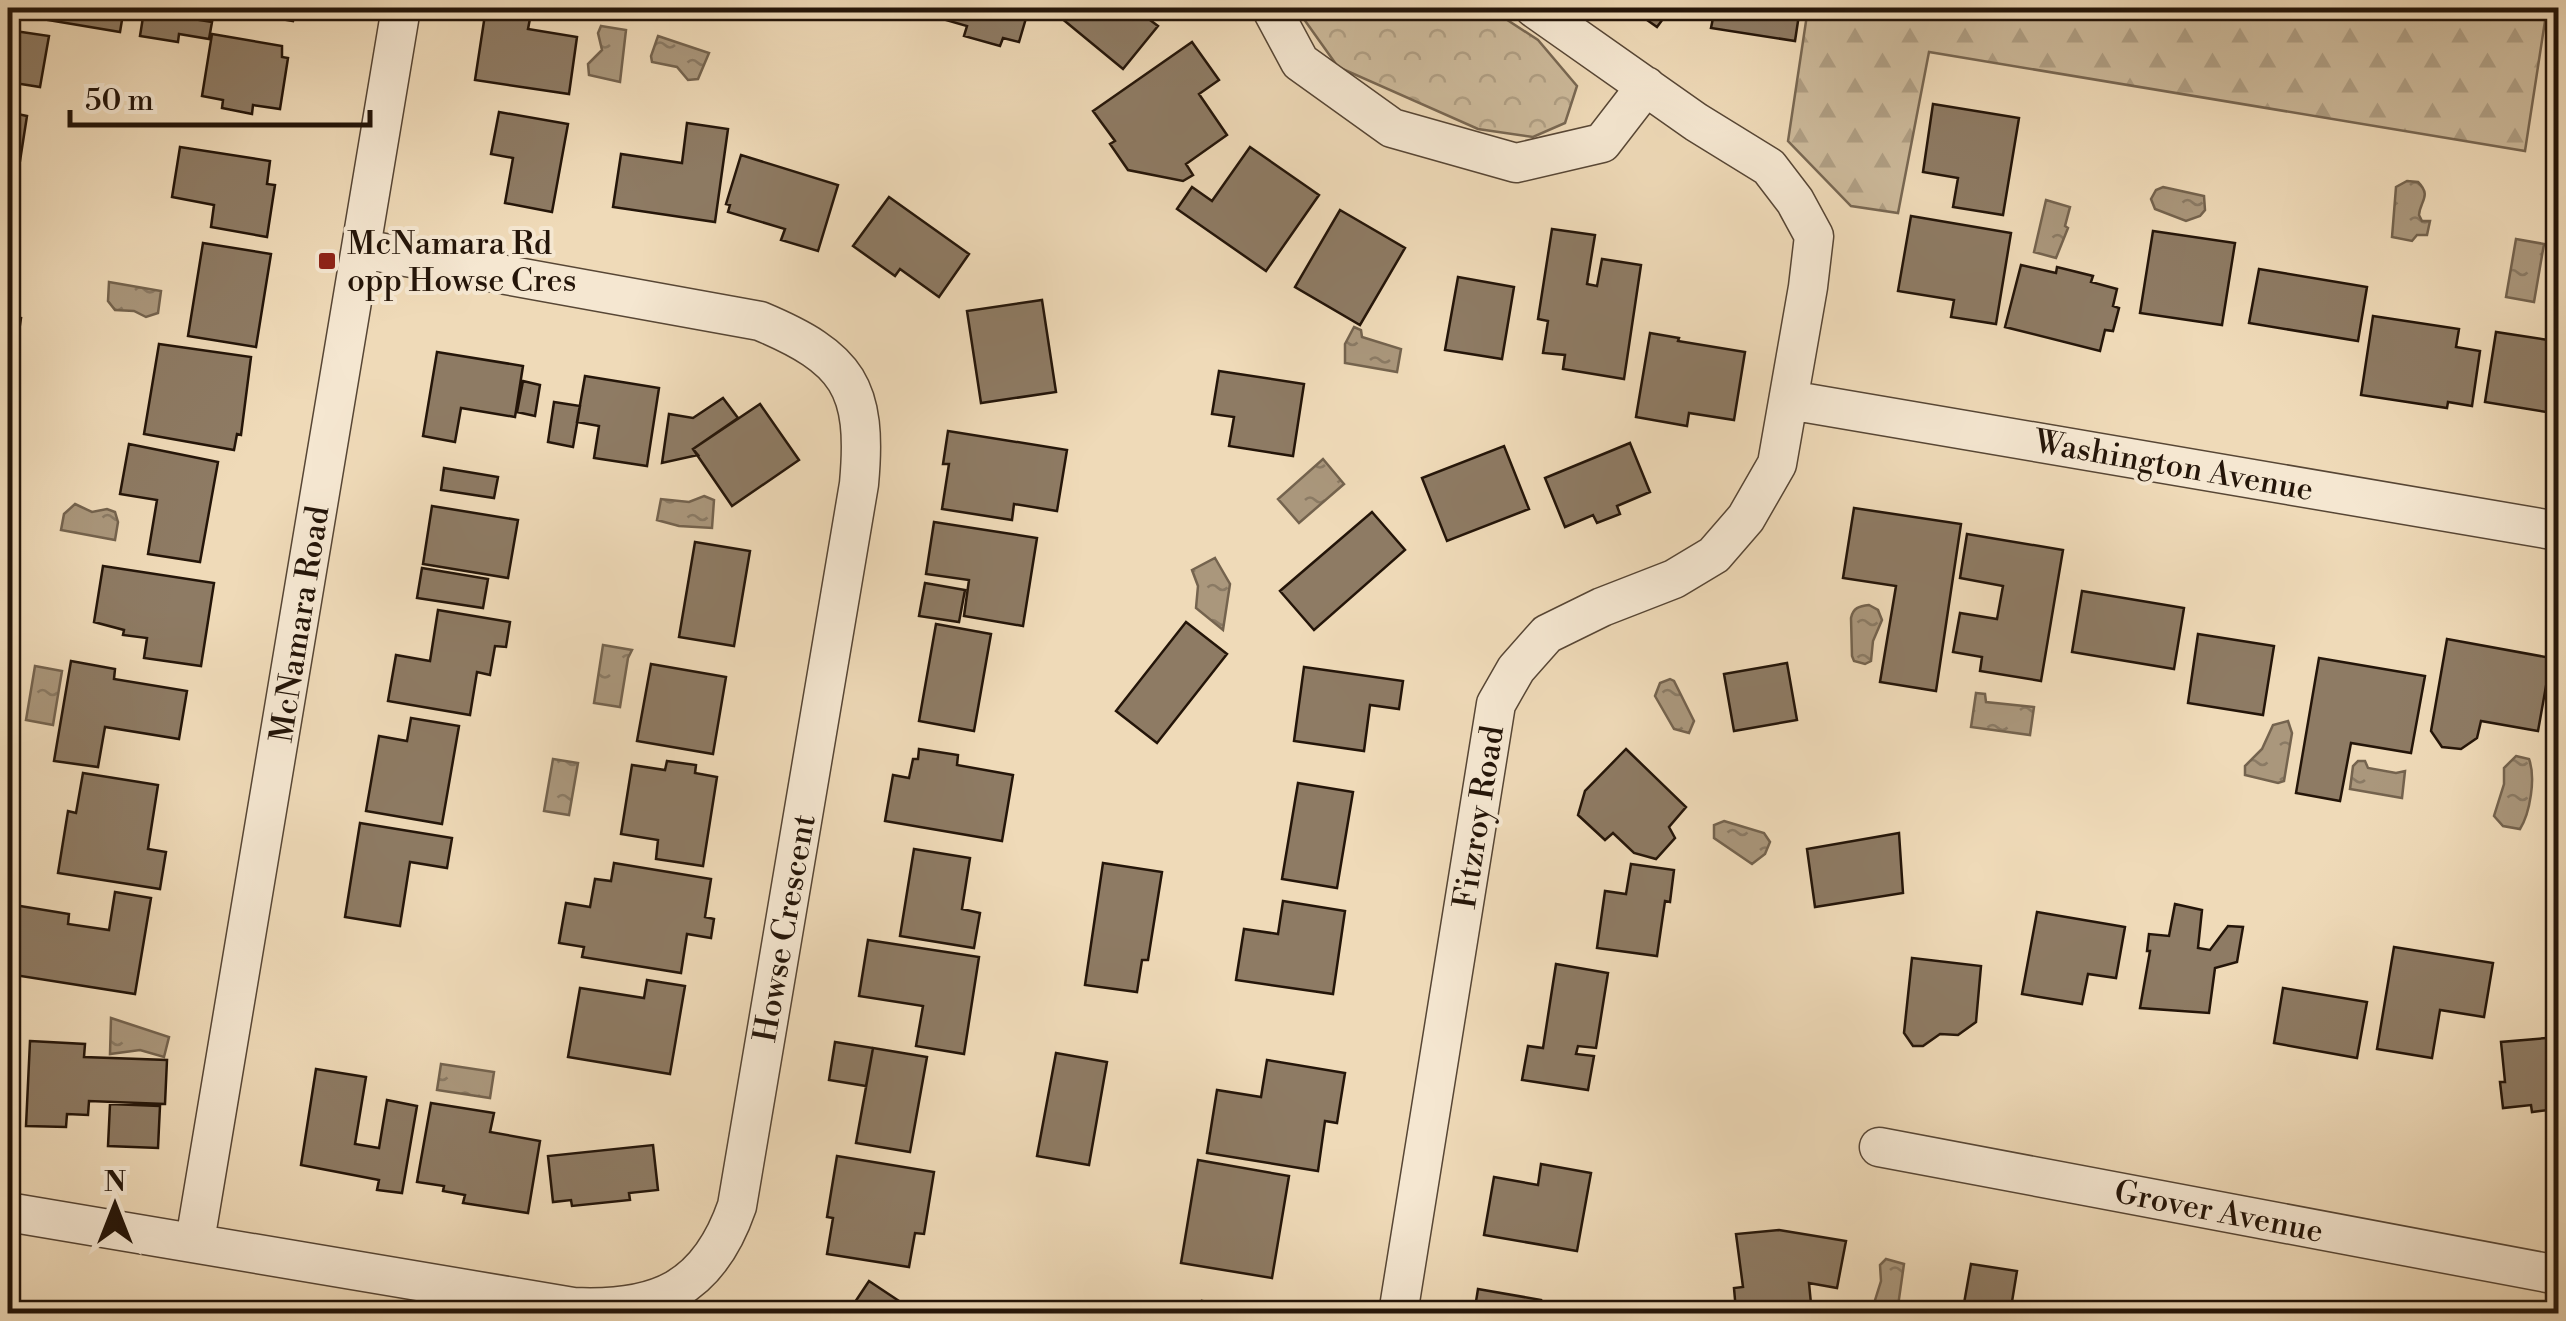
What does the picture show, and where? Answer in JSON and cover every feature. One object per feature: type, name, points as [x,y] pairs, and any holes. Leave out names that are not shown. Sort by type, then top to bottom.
[{"type":"street","name":"McNamara Road","points":[[196,1241],[400,8]]},
{"type":"street","points":[[1271,8],[1300,62],[1392,128],[1516,164],[1602,144],[1646,86],[1534,8]]},
{"type":"street","name":"Fitzroy Road","points":[[1398,1314],[1496,704],[1516,669],[1547,634],[1674,579],[1714,555],[1746,518],[1777,464],[1814,236],[1795,201],[1769,168],[1646,86]]},
{"type":"street","name":"Howse Crescent","points":[[8,1212],[573,1307],[616,1309],[644,1304],[673,1290],[713,1258],[726,1237],[737,1206],[859,484],[863,440],[858,408],[840,368],[806,340],[760,321],[362,249]]},
{"type":"street","name":"Washington Avenue","points":[[1789,400],[2558,530]]},
{"type":"street","name":"Grover Avenue","points":[[1880,1147],[2558,1274]]},
{"type":"green space","points":[[1296,8],[1489,8],[1538,40],[1577,86],[1565,123],[1533,137],[1478,129],[1338,67]]},
{"type":"green space","points":[[1808,8],[2547,8],[2525,151],[1929,52],[1898,213],[1851,206],[1788,141]]},
{"type":"water","points":[[601,26],[626,30],[620,82],[589,75],[588,64],[602,50],[598,33]]},
{"type":"water","points":[[658,36],[709,53],[698,79],[688,80],[677,67],[652,62]]},
{"type":"water","points":[[2407,181],[2418,182],[2422,187],[2425,195],[2419,215],[2422,221],[2430,221],[2427,235],[2417,235],[2412,241],[2392,237],[2396,187]]},
{"type":"water","points":[[2163,187],[2204,196],[2205,210],[2186,221],[2155,209],[2151,199]]},
{"type":"water","points":[[2046,200],[2070,207],[2065,226],[2068,228],[2056,258],[2034,252]]},
{"type":"water","points":[[2516,239],[2544,244],[2534,302],[2506,297]]},
{"type":"water","points":[[109,282],[161,291],[158,313],[146,317],[134,311],[115,310],[108,301]]},
{"type":"water","points":[[1354,327],[1361,330],[1362,337],[1401,349],[1397,372],[1345,363],[1345,344]]},
{"type":"water","points":[[1323,459],[1344,484],[1299,523],[1278,499]]},
{"type":"water","points":[[704,496],[714,500],[712,528],[657,520],[661,499],[689,502]]},
{"type":"water","points":[[75,504],[92,512],[115,512],[115,540],[61,530],[64,514]]},
{"type":"water","points":[[1215,558],[1230,584],[1223,630],[1196,608],[1198,586],[1192,570]]},
{"type":"water","points":[[1869,605],[1878,610],[1882,620],[1873,641],[1871,661],[1865,664],[1854,661],[1852,656],[1851,618],[1857,608]]},
{"type":"water","points":[[603,645],[632,650],[620,707],[594,703]]},
{"type":"water","points":[[35,666],[62,671],[53,725],[26,720]]},
{"type":"water","points":[[1670,679],[1694,721],[1689,733],[1674,729],[1655,696],[1660,683]]},
{"type":"water","points":[[1976,693],[1985,694],[1986,702],[2034,707],[2030,735],[1971,727]]},
{"type":"water","points":[[2288,721],[2292,733],[2284,781],[2245,775],[2245,766],[2262,749],[2273,725]]},
{"type":"water","points":[[2516,756],[2529,759],[2532,776],[2529,805],[2520,829],[2503,826],[2494,816],[2504,784],[2504,768]]},
{"type":"water","points":[[553,759],[578,763],[569,815],[544,811]]},
{"type":"water","points":[[2365,761],[2368,768],[2405,771],[2402,798],[2350,789],[2353,766]]},
{"type":"water","points":[[1724,821],[1764,833],[1770,842],[1765,854],[1752,864],[1714,838],[1714,825]]},
{"type":"water","points":[[111,1018],[169,1037],[164,1057],[140,1050],[110,1054]]},
{"type":"water","points":[[441,1064],[494,1072],[490,1098],[437,1090]]},
{"type":"water","points":[[1886,1259],[1904,1264],[1897,1313],[1871,1313],[1881,1281],[1880,1265]]},
{"type":"building","points":[[38,8],[124,8],[120,32],[36,18]]},
{"type":"building","points":[[216,8],[296,8],[293,21]]},
{"type":"building","points":[[486,8],[532,8],[528,29],[577,37],[569,94],[475,80]]},
{"type":"building","points":[[927,8],[1029,8],[1019,42],[1003,38],[1000,46],[964,36],[967,26],[925,14]]},
{"type":"building","points":[[1049,8],[1134,8],[1158,26],[1123,69]]},
{"type":"building","points":[[1630,8],[1671,8],[1657,27]]},
{"type":"building","points":[[1715,8],[1800,8],[1795,41],[1711,28]]},
{"type":"building","points":[[144,11],[212,22],[209,39],[179,34],[178,42],[140,36]]},
{"type":"building","points":[[8,30],[49,36],[40,87],[8,82]]},
{"type":"building","points":[[212,34],[282,46],[282,57],[288,58],[280,109],[253,105],[252,114],[222,108],[223,100],[202,96]]},
{"type":"building","points":[[1192,42],[1219,80],[1199,94],[1227,135],[1186,164],[1193,175],[1183,181],[1128,170],[1110,144],[1115,141],[1093,111]]},
{"type":"building","points":[[1933,104],[2019,118],[2003,215],[1953,207],[1958,178],[1923,172]]},
{"type":"building","points":[[8,112],[27,116],[15,193],[8,192]]},
{"type":"building","points":[[499,112],[568,124],[552,212],[505,203],[513,158],[491,154]]},
{"type":"building","points":[[687,123],[728,129],[715,222],[613,207],[621,154],[682,163]]},
{"type":"building","points":[[180,147],[270,161],[267,184],[275,185],[267,237],[211,227],[214,205],[172,197]]},
{"type":"building","points":[[1250,147],[1319,195],[1266,271],[1177,209],[1192,187],[1212,201]]},
{"type":"building","points":[[741,155],[838,185],[818,251],[781,240],[785,229],[728,212],[730,205],[726,204]]},
{"type":"building","points":[[889,197],[969,254],[939,297],[900,269],[895,276],[853,246]]},
{"type":"building","points":[[1340,210],[1405,248],[1360,325],[1295,287]]},
{"type":"building","points":[[1911,216],[2011,233],[1996,324],[1951,317],[1954,300],[1898,291]]},
{"type":"building","points":[[1552,229],[1595,235],[1587,284],[1597,286],[1602,259],[1641,265],[1624,379],[1563,369],[1565,355],[1543,353],[1548,321],[1538,319]]},
{"type":"building","points":[[2153,231],[2235,243],[2222,325],[2140,313]]},
{"type":"building","points":[[203,243],[271,254],[256,347],[188,336]]},
{"type":"building","points":[[2021,265],[2056,273],[2057,267],[2093,276],[2091,282],[2117,289],[2113,306],[2119,308],[2113,331],[2105,330],[2100,351],[2005,327]]},
{"type":"building","points":[[2259,269],[2367,287],[2358,341],[2249,323]]},
{"type":"building","points":[[1458,277],[1514,287],[1502,359],[1445,350]]},
{"type":"building","points":[[1042,300],[1056,392],[981,403],[967,311]]},
{"type":"building","points":[[8,316],[21,318],[13,372],[8,371]]},
{"type":"building","points":[[2373,316],[2459,329],[2456,347],[2480,351],[2472,406],[2448,402],[2447,408],[2361,395]]},
{"type":"building","points":[[2556,330],[2558,426],[2551,424],[2553,413],[2485,402],[2496,332],[2555,341]]},
{"type":"building","points":[[1650,333],[1745,352],[1734,420],[1689,413],[1687,426],[1636,417]]},
{"type":"building","points":[[159,344],[251,357],[241,435],[237,434],[234,450],[144,434]]},
{"type":"building","points":[[437,352],[523,366],[515,417],[461,408],[455,442],[423,436]]},
{"type":"building","points":[[1219,371],[1304,384],[1293,456],[1229,446],[1234,417],[1212,414]]},
{"type":"building","points":[[585,376],[659,388],[647,466],[594,458],[599,426],[577,422]]},
{"type":"building","points":[[523,381],[540,385],[535,416],[517,412]]},
{"type":"building","points":[[723,398],[738,418],[693,449],[698,455],[662,463],[669,414],[693,418]]},
{"type":"building","points":[[554,402],[580,406],[573,447],[548,442]]},
{"type":"building","points":[[760,404],[799,460],[732,506],[693,449]]},
{"type":"building","points":[[948,431],[1067,450],[1057,511],[1014,504],[1012,520],[942,509],[949,464],[943,464]]},
{"type":"building","points":[[1630,443],[1650,492],[1617,506],[1620,514],[1597,523],[1593,515],[1565,527],[1545,478]]},
{"type":"building","points":[[129,444],[218,462],[200,562],[148,554],[157,500],[120,494]]},
{"type":"building","points":[[1504,446],[1529,509],[1447,541],[1422,478]]},
{"type":"building","points":[[444,468],[498,477],[494,498],[441,490]]},
{"type":"building","points":[[432,506],[518,520],[508,578],[423,564]]},
{"type":"building","points":[[1854,508],[1961,524],[1936,691],[1880,682],[1896,586],[1843,578]]},
{"type":"building","points":[[1372,512],[1405,550],[1314,630],[1280,591]]},
{"type":"building","points":[[934,522],[1037,538],[1023,626],[964,616],[969,580],[926,574]]},
{"type":"building","points":[[1967,534],[2063,550],[2041,681],[1980,671],[1982,657],[1953,652],[1960,613],[1997,619],[2003,586],[1960,578]]},
{"type":"building","points":[[695,542],[750,551],[734,646],[679,637]]},
{"type":"building","points":[[103,566],[214,583],[201,666],[144,658],[147,638],[123,635],[124,630],[94,622]]},
{"type":"building","points":[[422,568],[488,579],[483,608],[417,598]]},
{"type":"building","points":[[925,583],[965,590],[959,622],[919,616]]},
{"type":"building","points":[[2082,591],[2184,608],[2174,669],[2072,652]]},
{"type":"building","points":[[438,610],[510,622],[506,647],[495,646],[490,675],[477,672],[470,715],[388,701],[396,655],[430,661]]},
{"type":"building","points":[[1186,622],[1227,654],[1157,743],[1116,711]]},
{"type":"building","points":[[936,624],[991,634],[974,731],[919,721]]},
{"type":"building","points":[[2198,634],[2274,646],[2263,715],[2188,703]]},
{"type":"building","points":[[2447,639],[2551,658],[2538,731],[2481,721],[2477,738],[2461,749],[2442,747],[2431,731]]},
{"type":"building","points":[[2319,658],[2425,676],[2411,753],[2351,743],[2340,801],[2296,793]]},
{"type":"building","points":[[71,661],[115,669],[114,679],[187,691],[179,739],[105,727],[98,767],[54,761]]},
{"type":"building","points":[[1787,663],[1797,720],[1734,731],[1724,674]]},
{"type":"building","points":[[651,664],[726,677],[713,754],[637,741]]},
{"type":"building","points":[[1304,667],[1403,681],[1399,709],[1370,705],[1364,751],[1294,741]]},
{"type":"building","points":[[411,718],[459,726],[442,824],[366,811],[379,736],[407,741]]},
{"type":"building","points":[[919,749],[958,755],[957,765],[1013,775],[1002,841],[885,821],[893,775],[909,778]]},
{"type":"building","points":[[1626,749],[1686,807],[1669,827],[1675,838],[1656,859],[1634,853],[1613,833],[1605,840],[1578,815],[1585,791]]},
{"type":"building","points":[[667,761],[696,765],[695,773],[717,777],[703,866],[656,859],[658,840],[621,834],[632,765],[665,770]]},
{"type":"building","points":[[83,773],[158,785],[148,849],[166,852],[160,889],[58,873],[68,811],[76,813]]},
{"type":"building","points":[[1298,783],[1353,792],[1337,888],[1282,879]]},
{"type":"building","points":[[360,823],[452,838],[447,868],[410,862],[400,926],[345,917]]},
{"type":"building","points":[[1899,833],[1903,893],[1815,907],[1807,849]]},
{"type":"building","points":[[914,849],[970,858],[962,909],[980,913],[974,948],[900,936]]},
{"type":"building","points":[[614,863],[711,879],[705,917],[714,919],[711,938],[687,934],[681,973],[582,957],[584,947],[559,943],[566,903],[590,907],[595,879],[611,881]]},
{"type":"building","points":[[1103,863],[1162,872],[1148,960],[1142,960],[1137,992],[1085,985]]},
{"type":"building","points":[[1631,864],[1674,870],[1657,956],[1597,948],[1605,891],[1626,894]]},
{"type":"building","points":[[115,892],[151,898],[135,994],[8,974],[8,904],[69,914],[68,924],[109,930]]},
{"type":"building","points":[[1283,901],[1345,911],[1333,994],[1236,980],[1244,929],[1278,934]]},
{"type":"building","points":[[2175,904],[2202,910],[2198,948],[2210,950],[2228,926],[2243,927],[2237,962],[2215,968],[2209,1013],[2140,1008],[2150,951],[2149,934],[2169,936]]},
{"type":"building","points":[[2037,912],[2125,927],[2116,978],[2088,974],[2082,1004],[2022,994]]},
{"type":"building","points":[[868,940],[979,957],[964,1054],[916,1046],[923,1006],[859,996]]},
{"type":"building","points":[[2394,947],[2493,963],[2484,1017],[2440,1010],[2432,1058],[2377,1049]]},
{"type":"building","points":[[1912,958],[1981,966],[1976,1022],[1958,1035],[1940,1034],[1923,1046],[1913,1046],[1904,1033]]},
{"type":"building","points":[[1556,964],[1608,973],[1596,1048],[1578,1046],[1576,1054],[1594,1056],[1588,1090],[1522,1080],[1528,1046],[1543,1048]]},
{"type":"building","points":[[647,980],[685,986],[670,1074],[568,1057],[580,988],[644,998]]},
{"type":"building","points":[[2283,988],[2367,1002],[2357,1058],[2274,1043]]},
{"type":"building","points":[[2558,1037],[2558,1109],[2532,1112],[2531,1105],[2503,1108],[2501,1042]]},
{"type":"building","points":[[30,1041],[85,1044],[84,1057],[167,1060],[165,1104],[89,1101],[88,1115],[67,1114],[66,1127],[26,1126]]},
{"type":"building","points":[[835,1042],[873,1048],[866,1086],[829,1080]]},
{"type":"building","points":[[873,1048],[927,1057],[910,1152],[856,1143]]},
{"type":"building","points":[[1056,1053],[1107,1062],[1089,1165],[1037,1156]]},
{"type":"building","points":[[1267,1060],[1345,1073],[1337,1123],[1325,1121],[1318,1171],[1207,1153],[1217,1090],[1261,1097]]},
{"type":"building","points":[[316,1069],[366,1077],[355,1144],[379,1148],[387,1100],[417,1106],[402,1193],[377,1190],[379,1180],[301,1165]]},
{"type":"building","points":[[431,1103],[494,1113],[490,1132],[540,1141],[528,1213],[463,1203],[465,1195],[443,1191],[444,1186],[417,1182]]},
{"type":"building","points":[[110,1104],[160,1106],[158,1148],[108,1146]]},
{"type":"building","points":[[653,1145],[658,1190],[629,1193],[630,1200],[572,1206],[571,1200],[553,1202],[548,1156]]},
{"type":"building","points":[[837,1156],[934,1172],[924,1234],[915,1233],[909,1267],[827,1254],[833,1218],[827,1217]]},
{"type":"building","points":[[1198,1160],[1289,1176],[1272,1278],[1181,1263]]},
{"type":"building","points":[[1541,1164],[1591,1173],[1577,1251],[1484,1235],[1494,1177],[1538,1185]]},
{"type":"building","points":[[1779,1230],[1846,1241],[1837,1288],[1809,1283],[1812,1314],[1741,1314],[1736,1311],[1734,1288],[1743,1287],[1736,1234]]},
{"type":"building","points":[[1971,1264],[2017,1271],[2010,1314],[1963,1309]]},
{"type":"building","points":[[869,1281],[911,1309],[909,1314],[847,1314]]},
{"type":"building","points":[[1478,1289],[1541,1300],[1539,1314],[1474,1314]]},
{"type":"building","points":[[1202,1301],[1253,1309],[1252,1314],[1200,1314]]},
{"type":"building","points":[[23,1304],[77,1314],[21,1314]]},
{"type":"place","name":"McNamara Rd opp Howse Cres","points":[[327,261]]}]
